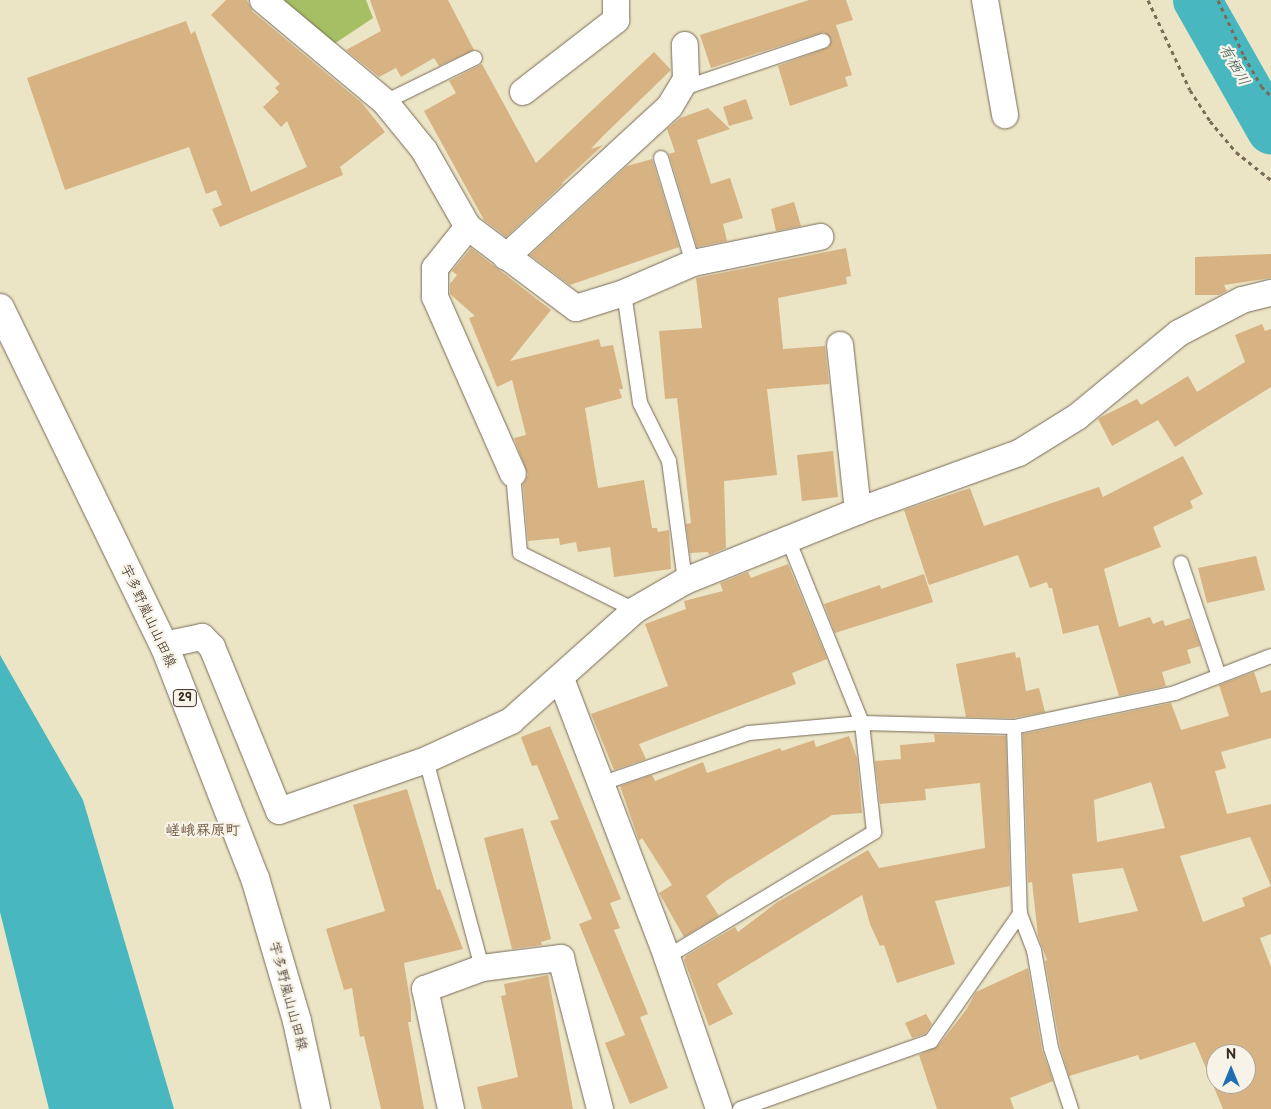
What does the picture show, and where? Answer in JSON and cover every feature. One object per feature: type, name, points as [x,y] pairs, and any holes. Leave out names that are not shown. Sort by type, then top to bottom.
[{"type":"main road","name":"宇多野嵐山山田線","points":[[0,308],[164,645],[256,878],[297,1021],[316,1109]]},
{"type":"street","points":[[263,0],[385,102],[424,150],[468,227],[576,308],[624,293],[693,263],[820,238]]},
{"type":"street","points":[[523,92],[616,20],[616,0]]},
{"type":"street","points":[[985,0],[1005,115]]},
{"type":"street","points":[[506,257],[670,106],[686,79],[685,45]]},
{"type":"street","points":[[468,227],[436,268],[435,297],[513,474]]},
{"type":"street","points":[[164,645],[202,637],[212,647],[279,811],[426,760],[511,721],[561,679],[635,610],[685,580],[858,511],[1019,453],[1077,417],[1179,333],[1242,300],[1271,293]]},
{"type":"street","points":[[840,345],[858,511]]},
{"type":"street","points":[[561,679],[667,957],[720,1109]]},
{"type":"street","points":[[451,1109],[425,989],[482,968],[561,958],[600,1109]]},
{"type":"lane","points":[[680,89],[823,41]]},
{"type":"lane","points":[[385,102],[475,58]]},
{"type":"lane","points":[[661,158],[693,263]]},
{"type":"lane","points":[[624,293],[640,403],[669,461],[685,580]]},
{"type":"lane","points":[[513,474],[520,553],[635,610]]},
{"type":"lane","points":[[667,957],[874,832],[862,723],[788,539]]},
{"type":"lane","points":[[1181,562],[1219,676]]},
{"type":"lane","points":[[600,784],[749,734],[862,723],[1014,727],[1175,694],[1271,656]]},
{"type":"lane","points":[[1014,727],[1020,914],[1034,950],[1051,1048],[1071,1109]]},
{"type":"lane","points":[[426,760],[482,968]]},
{"type":"lane","points":[[740,1109],[931,1040],[1020,914]]},
{"type":"path","points":[[1148,0],[1190,90],[1210,122],[1236,152],[1271,180]]},
{"type":"path","points":[[1218,0],[1244,56],[1261,86],[1271,96]]},
{"type":"green space","points":[[275,0],[366,0],[373,18],[331,46]]},
{"type":"water","points":[[0,655],[83,800],[174,1109],[49,1109],[0,912]]},
{"type":"building","points":[[226,0],[247,0],[253,12],[362,103],[385,132],[340,167],[343,175],[220,227],[212,209],[222,205],[216,190],[206,194],[189,147],[65,190],[27,78],[186,21],[191,34],[195,31],[251,192],[307,167],[287,121],[281,127],[263,107],[279,92],[275,88],[280,84],[211,15]]},
{"type":"building","points":[[370,0],[448,0],[474,50],[439,66],[434,58],[401,77],[396,68],[379,77],[346,50],[381,31]]},
{"type":"building","points":[[809,0],[846,0],[853,20],[836,25],[852,75],[845,77],[848,86],[790,106],[778,66],[829,47],[831,39],[824,32],[711,68],[700,35]]},
{"type":"building","points":[[654,52],[671,70],[591,149],[603,145],[506,237],[484,220],[424,111],[456,93],[449,81],[482,64],[536,163]]},
{"type":"building","points":[[746,99],[753,119],[729,126],[723,107]]},
{"type":"building","points":[[708,108],[730,129],[697,140],[711,184],[730,178],[743,218],[723,224],[727,241],[697,247],[669,154],[675,152],[667,129],[680,118]]},
{"type":"building","points":[[652,159],[679,247],[570,285],[530,255],[627,166]]},
{"type":"building","points":[[794,202],[801,226],[776,231],[771,209]]},
{"type":"building","points":[[471,248],[551,310],[510,361],[599,339],[601,347],[613,345],[623,389],[619,389],[622,398],[585,408],[598,488],[644,480],[652,528],[657,528],[658,532],[669,530],[671,569],[614,577],[610,547],[578,552],[576,542],[560,545],[559,538],[528,541],[523,485],[528,475],[514,438],[526,435],[512,380],[497,387],[469,318],[475,316],[450,294],[450,284],[457,275],[452,271]]},
{"type":"building","points":[[846,248],[851,276],[846,277],[847,284],[778,298],[783,349],[825,346],[829,384],[767,389],[777,475],[724,481],[726,548],[709,555],[708,552],[690,553],[686,524],[691,523],[677,398],[665,399],[659,331],[702,328],[696,278]]},
{"type":"building","points":[[1271,254],[1271,278],[1224,285],[1227,291],[1219,295],[1195,295],[1195,257]]},
{"type":"building","points":[[1262,324],[1265,331],[1271,329],[1271,387],[1175,447],[1158,420],[1112,446],[1098,419],[1137,399],[1141,405],[1188,376],[1197,392],[1245,362],[1235,335]]},
{"type":"building","points":[[833,451],[838,497],[802,501],[797,455]]},
{"type":"building","points":[[1183,456],[1203,494],[1190,501],[1193,508],[1153,527],[1161,547],[1104,569],[1119,627],[1150,617],[1153,624],[1163,620],[1165,626],[1190,618],[1200,646],[1187,650],[1191,663],[1162,672],[1166,686],[1119,696],[1098,625],[1063,634],[1052,588],[1049,588],[1047,582],[1030,588],[1018,555],[929,585],[904,510],[970,488],[984,526],[1099,487],[1103,497]]},
{"type":"building","points":[[1256,556],[1265,590],[1207,603],[1198,568]]},
{"type":"building","points":[[788,564],[827,659],[792,673],[796,684],[639,744],[646,759],[614,770],[591,714],[668,686],[645,624],[686,609],[684,601],[723,591],[720,583],[748,572],[751,578]]},
{"type":"building","points":[[924,574],[933,602],[835,633],[824,604],[880,585],[881,589]]},
{"type":"building","points":[[1015,652],[1016,658],[1020,657],[1026,691],[1039,688],[1045,712],[1013,718],[966,717],[956,664]]},
{"type":"building","points":[[1254,672],[1261,693],[1271,690],[1271,738],[1221,752],[1226,768],[1215,771],[1227,814],[1271,804],[1271,886],[1271,934],[1260,938],[1271,967],[1271,1109],[1223,1109],[1217,1094],[1256,1094],[1256,1044],[1206,1044],[1206,1068],[1195,1042],[1140,1060],[1138,1055],[1069,1076],[1060,1046],[1045,961],[1047,960],[1038,936],[1032,882],[1028,883],[1023,734],[1171,703],[1181,730],[1229,716],[1219,685]],"holes":[[[1151,782],[1165,828],[1097,842],[1094,800]],[[1250,837],[1271,886],[1242,898],[1245,906],[1203,922],[1180,856]],[[1123,868],[1138,911],[1079,923],[1072,874]]]},
{"type":"building","points":[[550,726],[621,899],[610,903],[620,928],[614,930],[648,1014],[640,1017],[668,1088],[630,1104],[605,1043],[625,1035],[579,924],[592,919],[550,821],[559,819],[537,765],[532,766],[521,737]]},
{"type":"building","points":[[934,734],[1006,736],[1010,886],[935,901],[955,964],[897,983],[884,945],[880,946],[870,924],[862,895],[717,984],[733,1014],[709,1026],[684,960],[686,956],[735,927],[738,932],[776,903],[868,850],[879,868],[985,848],[980,783],[925,789],[926,800],[880,804],[875,761],[901,759],[900,745],[935,742]]},
{"type":"building","points":[[849,736],[857,758],[862,813],[832,815],[726,881],[706,896],[719,916],[684,937],[659,893],[672,885],[642,838],[639,841],[620,786],[652,775],[655,781],[703,762],[707,773],[780,748],[782,751],[814,740],[816,747]]},
{"type":"building","points":[[407,789],[437,890],[440,889],[463,949],[404,963],[411,1006],[411,1022],[408,1022],[424,1109],[381,1109],[364,1036],[360,1037],[352,988],[344,990],[326,929],[385,911],[353,805]]},
{"type":"building","points":[[523,828],[551,939],[541,942],[542,945],[512,949],[484,838]]},
{"type":"building","points":[[1028,968],[1042,1050],[1053,1081],[1010,1098],[1014,1109],[937,1109],[919,1055],[938,1046],[966,1010],[976,992]]},
{"type":"building","points":[[548,975],[573,1109],[482,1109],[477,1087],[518,1077],[501,996],[506,995],[504,984]]},
{"type":"building","points":[[926,1014],[932,1024],[925,1034],[912,1038],[905,1023]]},
{"type":"waterway","name":"有栖川","points":[[1197,0],[1271,130]]},
{"type":"district","name":"嵯峨罧原町","points":[[203,831]]}]
